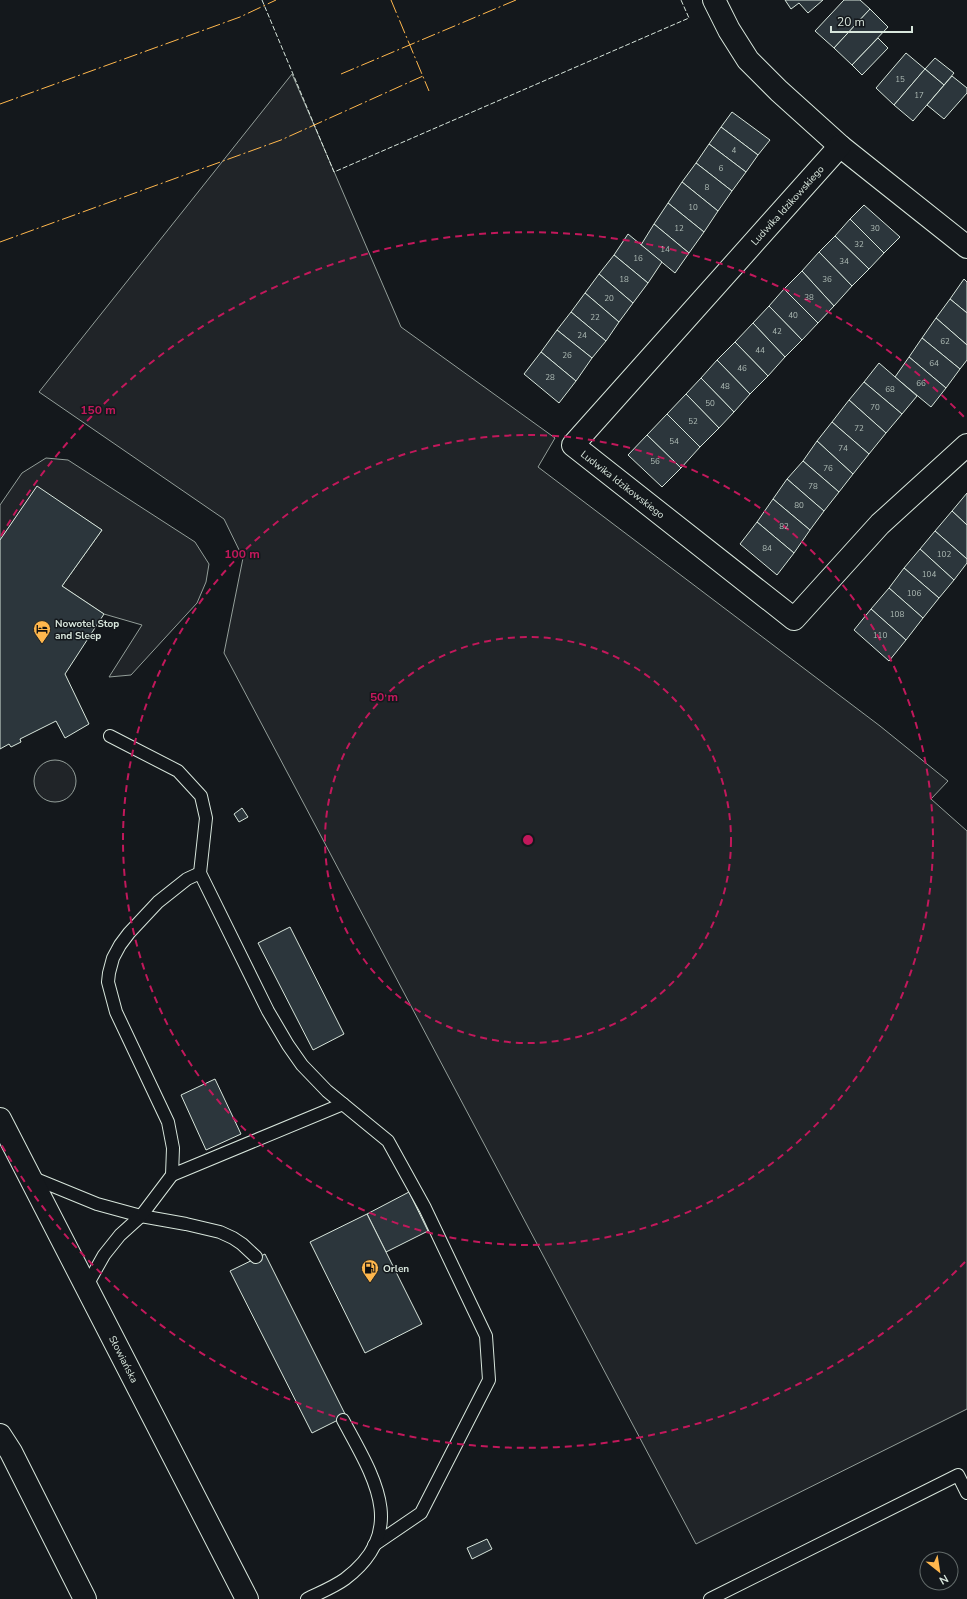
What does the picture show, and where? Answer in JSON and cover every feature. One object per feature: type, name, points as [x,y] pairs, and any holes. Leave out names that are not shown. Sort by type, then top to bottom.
[{"type":"street","points":[[714,0],[729,30],[748,60],[779,92],[840,146],[967,247]]},
{"type":"street","name":"Ludwika Idzikowskiego","points":[[840,146],[574,445],[794,619],[880,524],[967,445]]},
{"type":"street","name":"Słowiańska","points":[[0,1119],[247,1599]]},
{"type":"street","points":[[0,1435],[11,1452],[85,1599]]},
{"type":"lane","points":[[110,736],[178,771],[201,796],[206,818],[200,873],[268,1011],[302,1065],[327,1090],[388,1141],[426,1208],[486,1336],[489,1380],[421,1513],[374,1545]]},
{"type":"lane","points":[[172,1175],[174,1148],[168,1122],[116,1012],[108,982],[108,973],[113,958],[129,933],[158,902],[187,879],[200,873]]},
{"type":"lane","points":[[87,1289],[104,1255],[113,1243],[141,1216],[172,1175],[343,1104]]},
{"type":"lane","points":[[30,1177],[97,1204],[141,1216],[220,1232],[242,1244],[256,1257]]},
{"type":"lane","points":[[307,1599],[344,1580],[361,1565],[374,1545],[380,1526],[382,1512],[378,1490],[368,1466],[343,1420]]},
{"type":"lane","points":[[710,1599],[958,1475],[967,1493]]},
{"type":"shaded area","points":[[292,74],[401,327],[555,438],[538,467],[880,726],[948,781],[931,799],[967,831],[967,1409],[696,1544],[224,653],[243,558],[224,519],[39,392]]},
{"type":"shaded area","points":[[46,458],[68,460],[195,542],[209,564],[206,582],[197,603],[131,675],[109,677],[142,625],[104,614],[62,586],[102,530],[37,487],[0,540],[0,505],[22,473]]},
{"type":"shaded area","points":[[55,760],[70,766],[76,781],[70,796],[55,802],[40,796],[34,781],[40,766]]},
{"type":"building","points":[[785,0],[823,0],[808,13],[799,3],[791,9]]},
{"type":"building","points":[[844,0],[860,0],[870,9],[834,48],[815,31]]},
{"type":"building","points":[[870,9],[888,27],[852,65],[834,48]]},
{"type":"building","points":[[878,38],[888,48],[862,75],[852,65]]},
{"type":"building","points":[[906,53],[925,69],[894,105],[876,88]]},
{"type":"building","points":[[935,58],[954,73],[944,85],[925,69]]},
{"type":"building","points":[[925,69],[944,85],[913,121],[894,105]]},
{"type":"building","points":[[952,76],[967,88],[967,93],[944,119],[927,105]]},
{"type":"building","points":[[732,112],[770,140],[758,155],[721,127]]},
{"type":"building","points":[[721,127],[758,155],[746,172],[709,144]]},
{"type":"building","points":[[709,144],[746,172],[732,191],[696,163]]},
{"type":"building","points":[[696,163],[732,191],[718,211],[682,182]]},
{"type":"building","points":[[682,182],[718,211],[704,232],[668,203]]},
{"type":"building","points":[[668,203],[704,232],[689,253],[654,224]]},
{"type":"building","points":[[864,205],[900,237],[884,253],[850,219]]},
{"type":"building","points":[[850,219],[884,253],[869,269],[835,236]]},
{"type":"building","points":[[654,224],[689,253],[675,273],[641,245]]},
{"type":"building","points":[[628,234],[662,262],[648,283],[614,255]]},
{"type":"building","points":[[835,236],[869,269],[852,286],[819,252]]},
{"type":"building","points":[[819,252],[852,286],[834,306],[802,271]]},
{"type":"building","points":[[614,255],[648,283],[633,303],[599,274]]},
{"type":"building","points":[[802,271],[834,306],[818,323],[784,289]]},
{"type":"building","points":[[599,274],[633,303],[619,322],[585,293]]},
{"type":"building","points":[[964,279],[967,282],[967,313],[950,299]]},
{"type":"building","points":[[784,289],[818,323],[802,340],[769,306]]},
{"type":"building","points":[[585,293],[619,322],[606,341],[571,312]]},
{"type":"building","points":[[950,299],[967,313],[967,345],[936,318]]},
{"type":"building","points":[[769,306],[802,340],[785,357],[753,323]]},
{"type":"building","points":[[571,312],[606,341],[592,358],[557,330]]},
{"type":"building","points":[[936,318],[967,345],[967,360],[960,369],[922,338]]},
{"type":"building","points":[[753,323],[785,357],[768,376],[735,342]]},
{"type":"building","points":[[557,330],[592,358],[576,381],[541,352]]},
{"type":"building","points":[[922,338],[960,369],[946,388],[909,357]]},
{"type":"building","points":[[735,342],[768,376],[750,394],[717,360]]},
{"type":"building","points":[[541,352],[576,381],[559,403],[524,374]]},
{"type":"building","points":[[909,357],[946,388],[931,407],[895,377]]},
{"type":"building","points":[[717,360],[750,394],[734,412],[701,378]]},
{"type":"building","points":[[879,363],[917,396],[902,414],[864,382]]},
{"type":"building","points":[[701,378],[734,412],[719,428],[686,394]]},
{"type":"building","points":[[864,382],[902,414],[886,433],[849,400]]},
{"type":"building","points":[[686,394],[719,428],[700,447],[667,414]]},
{"type":"building","points":[[849,400],[886,433],[869,454],[832,422]]},
{"type":"building","points":[[667,414],[700,447],[681,468],[647,435]]},
{"type":"building","points":[[832,422],[869,454],[853,474],[817,441]]},
{"type":"building","points":[[647,435],[681,468],[662,487],[628,455]]},
{"type":"building","points":[[817,441],[853,474],[839,492],[803,461]]},
{"type":"building","points":[[803,461],[839,492],[824,511],[787,479]]},
{"type":"building","points":[[787,479],[824,511],[810,530],[773,499]]},
{"type":"building","name":"Nowotel Stop and Sleep","points":[[37,486],[102,530],[62,586],[104,614],[65,674],[89,724],[65,738],[56,721],[20,739],[21,742],[11,747],[9,744],[0,749],[0,540]]},
{"type":"building","points":[[967,493],[967,525],[952,511]]},
{"type":"building","points":[[773,499],[810,530],[794,553],[757,522]]},
{"type":"building","points":[[952,511],[967,525],[967,559],[935,531]]},
{"type":"building","points":[[757,522],[794,553],[777,575],[740,544]]},
{"type":"building","points":[[935,531],[967,559],[967,563],[954,580],[920,549]]},
{"type":"building","points":[[920,549],[954,580],[939,598],[904,568]]},
{"type":"building","points":[[904,568],[939,598],[923,618],[889,588]]},
{"type":"building","points":[[889,588],[923,618],[906,640],[871,609]]},
{"type":"building","points":[[871,609],[906,640],[889,661],[854,630]]},
{"type":"building","points":[[242,808],[248,817],[239,822],[234,814]]},
{"type":"building","points":[[290,927],[344,1034],[313,1050],[258,943]]},
{"type":"building","points":[[215,1079],[241,1134],[206,1150],[181,1095]]},
{"type":"building","points":[[409,1192],[428,1231],[386,1252],[367,1214]]},
{"type":"building","points":[[367,1214],[422,1324],[365,1353],[310,1242]]},
{"type":"building","points":[[265,1254],[346,1416],[312,1433],[230,1271]]},
{"type":"building","points":[[487,1539],[492,1549],[472,1559],[467,1548]]},
{"type":"fence","points":[[262,0],[334,172],[689,18],[681,0]]},
{"type":"power","points":[[0,104],[240,17],[276,0]]},
{"type":"power","points":[[391,0],[429,91]]},
{"type":"power","points":[[341,74],[516,0]]},
{"type":"power","points":[[0,242],[281,140],[423,76]]},
{"type":"place","name":"Nowotel Stop and Sleep","points":[[42,644]]},
{"type":"place","name":"Orlen","points":[[370,1283]]}]
